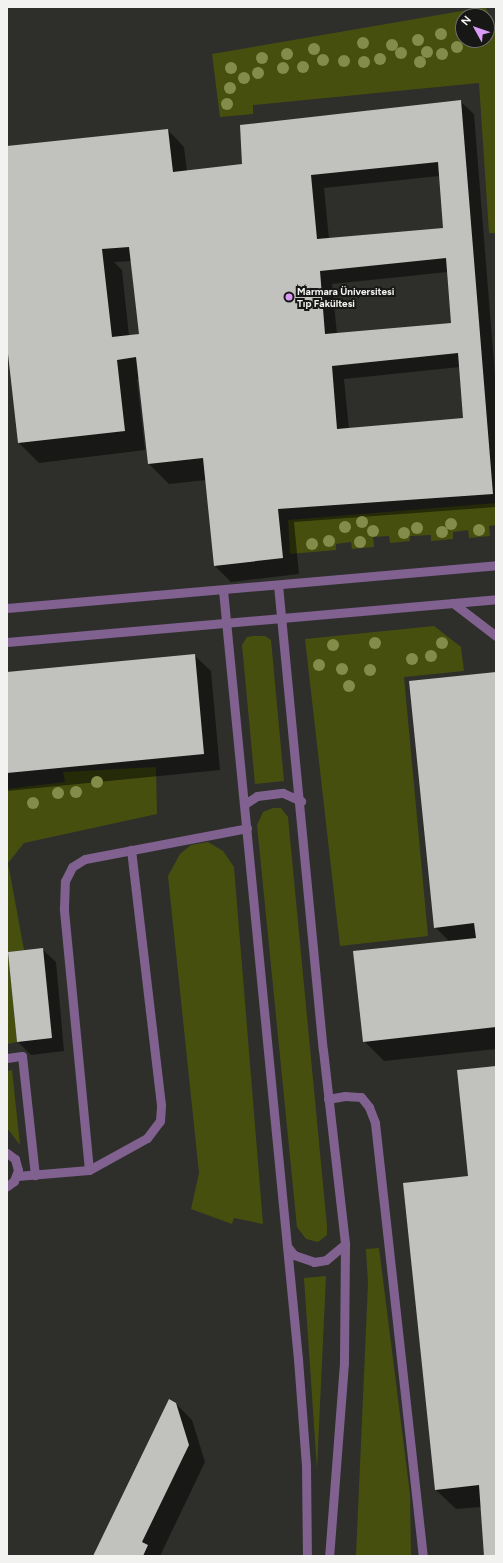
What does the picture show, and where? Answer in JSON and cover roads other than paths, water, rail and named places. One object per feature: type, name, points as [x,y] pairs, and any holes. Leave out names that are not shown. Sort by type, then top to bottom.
[{"type":"lane","points":[[7,608],[496,565]]},
{"type":"lane","points":[[278,585],[280,618],[301,801],[328,1099],[345,1244],[344,1363],[329,1556]]},
{"type":"lane","points":[[224,590],[287,1246],[306,1465],[307,1556]]},
{"type":"lane","points":[[7,642],[226,621],[280,618],[496,599]]},
{"type":"lane","points":[[453,603],[496,636]]},
{"type":"lane","points":[[245,804],[257,796],[283,792],[301,801]]},
{"type":"lane","points":[[89,1170],[64,908],[65,881],[72,867],[85,859],[247,828]]},
{"type":"lane","points":[[17,1176],[89,1170],[147,1138],[160,1121],[161,1105],[131,850]]},
{"type":"lane","points":[[7,1058],[22,1056],[35,1175]]},
{"type":"lane","points":[[328,1099],[345,1096],[361,1097],[369,1107],[375,1123],[422,1556]]},
{"type":"lane","points":[[7,1153],[18,1164],[17,1176],[7,1186]]},
{"type":"lane","points":[[287,1246],[294,1255],[314,1262],[326,1260],[345,1244]]},
{"type":"place","name":"Marmara Üniversitesi Tıp Fakültesi","points":[[289,297]]}]
